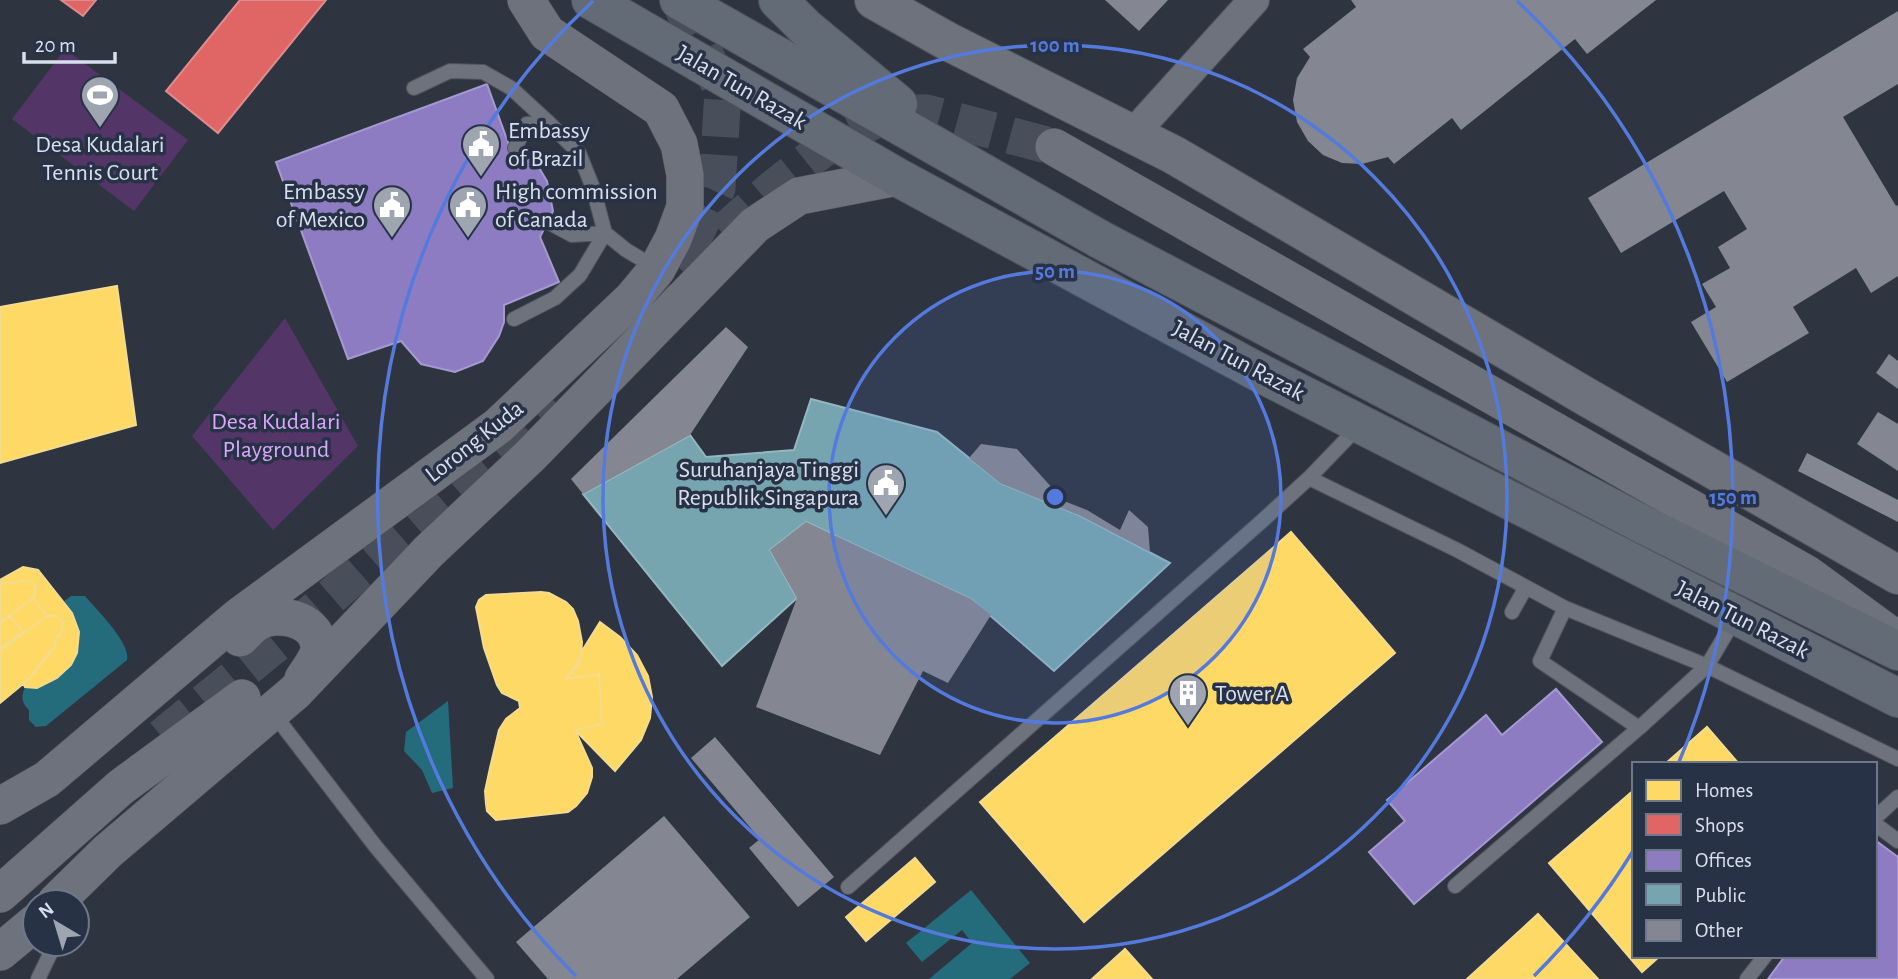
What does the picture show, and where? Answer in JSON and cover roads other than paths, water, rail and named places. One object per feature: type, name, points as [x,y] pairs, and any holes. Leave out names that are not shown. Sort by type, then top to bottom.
[{"type":"main road","name":"Jalan Tun Razak","points":[[591,0],[897,177],[1258,372],[1898,698]]},
{"type":"main road","name":"Jalan Tun Razak","points":[[679,0],[1101,240],[1642,524],[1898,651]]},
{"type":"main road","points":[[778,0],[806,28],[982,173]]},
{"type":"main road","points":[[874,0],[947,41],[1174,155],[1590,399],[1898,575]]},
{"type":"street","name":"Lorong Kuda","points":[[0,806],[47,779],[238,617],[499,426],[632,299],[657,269],[673,239],[685,206],[685,175],[679,144],[661,109],[547,33],[526,0]]},
{"type":"street","points":[[1132,135],[1254,0]]},
{"type":"street","points":[[1054,147],[1807,574],[1898,641]]},
{"type":"street","name":"Lorong Kuda","points":[[70,888],[530,456],[755,225],[799,196],[897,177]]},
{"type":"street","points":[[0,894],[121,787],[270,701],[313,664],[319,648],[316,636],[307,625],[291,617],[273,616],[256,622],[225,648],[191,657]]},
{"type":"street","points":[[0,872],[15,863],[110,780]]},
{"type":"street","points":[[0,952],[21,935]]},
{"type":"lane","points":[[414,88],[450,71],[483,72],[511,88],[579,153],[593,188],[605,233],[657,269]]},
{"type":"lane","points":[[516,148],[527,124],[549,123]]},
{"type":"lane","points":[[548,222],[572,236],[605,233]]},
{"type":"lane","points":[[514,319],[555,298],[580,275],[605,233]]},
{"type":"lane","points":[[848,887],[1309,478],[1361,423]]},
{"type":"lane","points":[[1309,478],[1457,550],[1565,608],[1707,666],[1898,759]]},
{"type":"lane","points":[[1512,612],[1525,587]]},
{"type":"lane","points":[[1565,608],[1540,661],[1639,728]]},
{"type":"lane","points":[[1455,886],[1707,666],[1736,617]]},
{"type":"lane","points":[[270,701],[376,847],[486,979]]},
{"type":"lane","points":[[0,822],[47,779]]},
{"type":"lane","points":[[1877,816],[1898,797]]},
{"type":"lane","points":[[1877,825],[1898,841]]},
{"type":"lane","points":[[61,888],[108,851]]},
{"type":"lane","points":[[0,935],[21,919]]},
{"type":"lane","points":[[38,979],[48,958]]},
{"type":"lane","points":[[1747,979],[1763,958]]},
{"type":"water","points":[[71,596],[85,596],[105,618],[124,645],[127,660],[46,726],[36,727],[29,720],[29,710],[23,702],[23,694],[25,687],[34,688],[56,679],[73,662],[79,643],[78,633],[63,602]]},
{"type":"water","points":[[448,701],[453,788],[432,793],[422,770],[404,751],[406,732]]},
{"type":"water","points":[[971,890],[1030,963],[1010,979],[929,979],[972,943],[962,930],[922,962],[906,943]]},
{"type":"tunnel","points":[[679,0],[723,92],[717,188],[684,258]]},
{"type":"tunnel","points":[[640,306],[770,191],[833,141],[875,120],[903,113],[927,113],[1054,147]]},
{"type":"tunnel","points":[[162,737],[283,638],[506,445],[551,398]]},
{"type":"place","name":"Desa Kudalari Tennis Court","points":[[100,129]]},
{"type":"place","name":"Embassy of Brazil","points":[[481,178]]},
{"type":"place","name":"Embassy of Mexico","points":[[392,239]]},
{"type":"place","name":"High commission of Canada","points":[[468,239]]},
{"type":"place","name":"Suruhanjaya Tinggi Republik Singapura","points":[[886,517]]},
{"type":"place","name":"Tower A","points":[[1188,727]]},
{"type":"park label","name":"Desa Kudalari Playground","points":[[276,435]]}]
